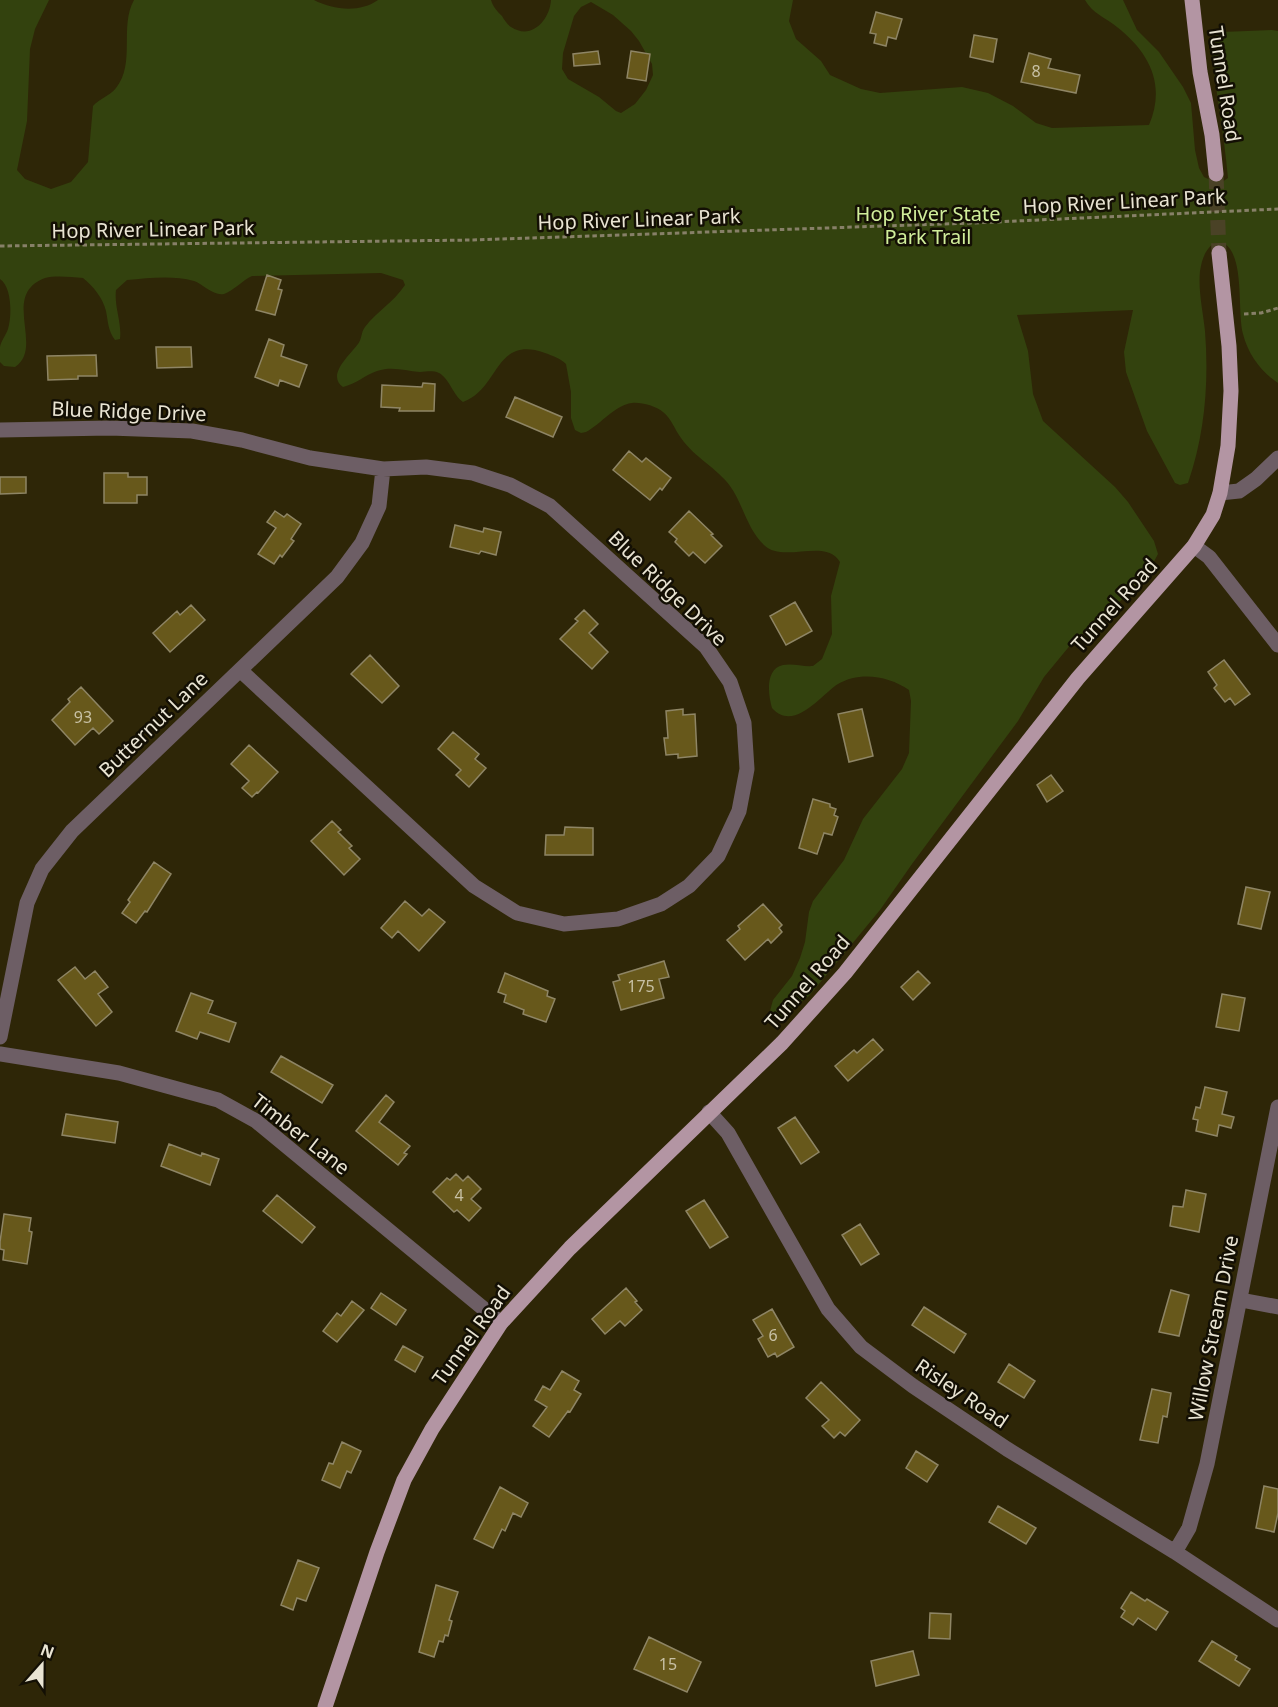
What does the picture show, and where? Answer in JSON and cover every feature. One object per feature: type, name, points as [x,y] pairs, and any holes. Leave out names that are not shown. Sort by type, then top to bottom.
[{"type":"main road","name":"Tunnel Road","points":[[1192,0],[1200,72],[1212,135],[1216,174]]},
{"type":"main road","name":"Tunnel Road","points":[[326,1707],[377,1552],[404,1480],[432,1429],[501,1323],[570,1248],[782,1043],[845,973],[1078,678],[1194,546],[1212,515],[1220,493],[1228,446],[1231,391],[1227,316],[1219,253]]},
{"type":"street","name":"Blue Ridge Drive","points":[[0,430],[110,428],[192,431],[242,440],[310,458],[383,469],[426,467],[473,473],[510,485],[550,506],[706,647],[730,682],[744,723],[747,769],[739,812],[718,856],[689,886],[661,904],[618,919],[564,924],[517,913],[474,886],[240,670]]},
{"type":"street","points":[[1220,493],[1239,490],[1256,479],[1278,458]]},
{"type":"street","name":"Butternut Lane","points":[[0,1037],[27,903],[42,869],[72,831],[337,577],[362,543],[379,506],[383,469]]},
{"type":"street","points":[[1194,546],[1209,557],[1278,645]]},
{"type":"street","name":"Timber Lane","points":[[0,1054],[119,1072],[218,1100],[256,1121],[501,1323]]},
{"type":"street","name":"Willow Stream Drive","points":[[1174,1552],[1190,1528],[1207,1464],[1278,1107]]},
{"type":"street","name":"Risley Road","points":[[709,1112],[728,1133],[828,1309],[861,1347],[913,1386],[1006,1449],[1174,1552],[1278,1620]]},
{"type":"street","points":[[1241,1300],[1278,1307]]},
{"type":"path","name":"Hop River Linear Park","points":[[0,246],[473,240],[985,223],[1278,209]]},
{"type":"path","points":[[1244,314],[1262,313],[1278,308]]},
{"type":"green space","name":"Hop River State Park Trail","points":[[0,0],[49,0],[35,29],[30,49],[27,121],[17,170],[25,179],[51,189],[71,182],[88,162],[93,106],[114,91],[122,78],[127,56],[128,22],[134,0],[314,0],[346,9],[363,7],[378,0],[491,0],[495,9],[510,26],[519,31],[526,31],[539,26],[547,14],[551,0],[793,0],[789,21],[796,39],[821,61],[830,75],[861,89],[880,93],[962,87],[988,93],[1013,106],[1036,123],[1052,128],[1149,125],[1156,96],[1152,71],[1146,59],[1129,37],[1095,12],[1085,0],[1123,0],[1137,30],[1159,52],[1183,87],[1191,103],[1199,168],[1204,177],[1219,184],[1228,178],[1211,43],[1217,34],[1222,32],[1278,31],[1278,383],[1261,368],[1248,349],[1241,324],[1238,273],[1235,261],[1225,244],[1214,243],[1204,256],[1200,271],[1206,369],[1202,427],[1188,483],[1180,485],[1175,483],[1147,431],[1126,372],[1124,352],[1133,310],[1017,315],[1028,351],[1033,394],[1043,421],[1115,487],[1128,502],[1154,541],[1158,554],[1150,569],[1126,596],[1072,643],[1044,677],[1018,721],[880,910],[809,996],[778,1018],[770,1011],[773,1000],[792,976],[800,958],[813,901],[844,860],[863,819],[902,769],[909,753],[911,701],[909,690],[893,681],[865,676],[856,677],[838,684],[798,714],[780,715],[772,708],[769,683],[773,671],[783,665],[813,666],[822,659],[832,634],[831,596],[840,562],[833,555],[825,551],[782,552],[764,545],[753,532],[730,486],[686,445],[668,417],[656,408],[640,403],[626,404],[586,432],[581,433],[575,430],[571,418],[571,392],[566,364],[545,353],[528,349],[516,351],[506,357],[475,395],[463,402],[442,375],[434,372],[383,370],[343,387],[337,377],[341,365],[359,342],[365,327],[405,285],[403,280],[381,273],[252,276],[227,293],[220,294],[186,279],[127,280],[116,290],[120,339],[115,340],[110,330],[103,301],[87,281],[83,278],[69,277],[45,278],[32,286],[26,296],[24,308],[26,347],[23,358],[15,367],[4,366],[0,362],[0,347],[8,329],[10,310],[7,288],[0,279]],"holes":[[[591,2],[613,15],[639,41],[652,64],[653,75],[646,90],[635,104],[621,113],[568,79],[562,69],[563,53],[574,16],[581,7]]]},
{"type":"building","points":[[876,12],[902,19],[896,39],[888,37],[886,46],[874,43],[876,34],[870,33]]},
{"type":"building","points":[[974,35],[997,39],[993,62],[970,57]]},
{"type":"building","points":[[598,51],[600,64],[574,66],[573,54]]},
{"type":"building","points":[[631,51],[650,54],[646,81],[627,78]]},
{"type":"building","points":[[1029,53],[1051,59],[1048,68],[1080,75],[1076,93],[1021,82]]},
{"type":"building","points":[[267,275],[281,280],[278,289],[282,290],[275,315],[256,310]]},
{"type":"building","points":[[269,339],[284,345],[281,356],[307,365],[299,387],[280,380],[278,386],[255,377]]},
{"type":"building","points":[[156,347],[191,347],[192,367],[157,368]]},
{"type":"building","points":[[96,355],[97,376],[48,380],[47,356]]},
{"type":"building","points":[[423,383],[435,384],[434,411],[399,411],[400,408],[381,407],[382,385],[422,387]]},
{"type":"building","points":[[515,397],[562,417],[553,437],[506,417]]},
{"type":"building","points":[[629,451],[642,462],[646,458],[671,478],[650,500],[613,470]]},
{"type":"building","points":[[104,473],[128,473],[128,477],[147,477],[147,495],[137,495],[137,503],[104,503]]},
{"type":"building","points":[[0,477],[26,477],[26,493],[0,494]]},
{"type":"building","points":[[275,511],[284,517],[287,514],[301,524],[291,539],[294,541],[274,564],[258,554],[276,528],[267,522]]},
{"type":"building","points":[[689,511],[722,546],[705,563],[693,552],[689,556],[669,532]]},
{"type":"building","points":[[455,525],[483,532],[484,528],[501,532],[496,555],[481,551],[479,554],[450,547]]},
{"type":"building","points":[[795,602],[812,631],[786,645],[770,616]]},
{"type":"building","points":[[191,605],[205,620],[170,652],[153,633],[177,611],[180,615]]},
{"type":"building","points":[[584,610],[598,624],[589,633],[608,652],[592,669],[560,639],[578,621],[575,619]]},
{"type":"building","points":[[370,655],[399,686],[382,703],[351,674]]},
{"type":"building","points":[[1224,660],[1250,694],[1235,705],[1230,698],[1225,702],[1214,688],[1217,685],[1208,672]]},
{"type":"building","points":[[81,687],[113,721],[99,734],[93,728],[75,745],[52,720],[70,702],[68,699]]},
{"type":"building","points":[[683,709],[683,715],[695,714],[697,756],[678,758],[678,754],[666,755],[664,738],[668,738],[666,711]]},
{"type":"building","points":[[862,709],[873,756],[849,762],[838,714]]},
{"type":"building","points":[[453,732],[479,754],[475,759],[486,768],[469,787],[456,775],[461,770],[438,749]]},
{"type":"building","points":[[249,745],[278,772],[252,797],[242,788],[249,781],[231,764]]},
{"type":"building","points":[[1051,775],[1063,791],[1047,802],[1037,785]]},
{"type":"building","points":[[813,799],[830,804],[830,807],[836,809],[834,815],[838,817],[832,835],[824,833],[817,854],[799,848]]},
{"type":"building","points":[[332,821],[341,830],[338,832],[352,846],[349,848],[360,859],[344,875],[311,841]]},
{"type":"building","points":[[565,827],[593,828],[593,855],[545,855],[546,835],[564,835]]},
{"type":"building","points":[[154,862],[171,874],[147,912],[145,911],[136,923],[122,913],[130,902],[128,900]]},
{"type":"building","points":[[1246,887],[1270,892],[1261,929],[1238,924]]},
{"type":"building","points":[[405,901],[422,916],[429,909],[445,922],[419,951],[398,931],[392,938],[381,928]]},
{"type":"building","points":[[763,904],[782,925],[779,928],[782,932],[771,943],[768,939],[745,960],[727,940],[740,929],[738,926]]},
{"type":"building","points":[[664,961],[669,977],[659,979],[664,998],[621,1010],[613,982],[620,980],[618,975]]},
{"type":"building","points":[[75,967],[85,979],[95,971],[108,987],[98,994],[112,1012],[96,1026],[58,980]]},
{"type":"building","points":[[918,971],[930,983],[913,1000],[901,987]]},
{"type":"building","points":[[505,973],[548,991],[547,996],[555,999],[546,1022],[523,1014],[524,1010],[504,1002],[506,995],[498,992]]},
{"type":"building","points":[[191,993],[213,1001],[208,1013],[236,1023],[229,1042],[200,1032],[197,1039],[176,1031]]},
{"type":"building","points":[[1222,994],[1245,998],[1239,1031],[1216,1027]]},
{"type":"building","points":[[873,1039],[883,1050],[848,1081],[835,1066],[854,1050],[857,1053]]},
{"type":"building","points":[[281,1056],[333,1085],[322,1103],[271,1072]]},
{"type":"building","points":[[1205,1087],[1227,1092],[1222,1114],[1234,1117],[1231,1128],[1219,1125],[1217,1136],[1196,1131],[1198,1120],[1193,1119],[1196,1107],[1200,1108]]},
{"type":"building","points":[[386,1095],[394,1102],[379,1122],[410,1146],[398,1165],[356,1131]]},
{"type":"building","points":[[66,1114],[118,1122],[115,1143],[62,1135]]},
{"type":"building","points":[[795,1117],[819,1152],[801,1164],[778,1128]]},
{"type":"building","points":[[169,1144],[201,1156],[202,1153],[219,1159],[210,1185],[161,1166]]},
{"type":"building","points":[[456,1174],[463,1181],[468,1176],[481,1189],[471,1199],[481,1208],[469,1221],[457,1210],[454,1212],[433,1192],[447,1178],[450,1180]]},
{"type":"building","points":[[1186,1190],[1206,1194],[1199,1232],[1170,1226],[1173,1206],[1183,1207]]},
{"type":"building","points":[[277,1195],[315,1227],[302,1243],[263,1211]]},
{"type":"building","points":[[704,1200],[728,1237],[710,1248],[686,1211]]},
{"type":"building","points":[[4,1214],[31,1218],[29,1231],[32,1232],[27,1264],[3,1260],[4,1250],[0,1249],[0,1242]]},
{"type":"building","points":[[860,1224],[879,1254],[861,1265],[842,1235]]},
{"type":"building","points":[[626,1288],[642,1310],[625,1326],[620,1321],[605,1334],[592,1319]]},
{"type":"building","points":[[1171,1290],[1189,1295],[1179,1336],[1159,1332]]},
{"type":"building","points":[[381,1293],[406,1310],[396,1325],[371,1308]]},
{"type":"building","points":[[352,1301],[364,1310],[337,1342],[323,1331],[337,1313],[341,1316]]},
{"type":"building","points":[[924,1307],[966,1334],[954,1353],[912,1325]]},
{"type":"building","points":[[772,1309],[794,1347],[777,1357],[775,1353],[768,1357],[758,1339],[763,1336],[753,1320]]},
{"type":"building","points":[[403,1346],[423,1357],[415,1372],[395,1360]]},
{"type":"building","points":[[1009,1364],[1035,1381],[1024,1398],[998,1382]]},
{"type":"building","points":[[562,1371],[579,1381],[574,1390],[581,1394],[570,1412],[568,1411],[549,1437],[533,1426],[547,1407],[535,1400],[543,1386],[550,1390]]},
{"type":"building","points":[[821,1382],[860,1420],[845,1436],[840,1432],[834,1438],[822,1426],[829,1420],[806,1398]]},
{"type":"building","points":[[1152,1389],[1171,1393],[1167,1417],[1163,1416],[1158,1443],[1140,1440]]},
{"type":"building","points":[[342,1442],[361,1451],[351,1473],[347,1471],[340,1488],[322,1480],[329,1463],[333,1464]]},
{"type":"building","points":[[916,1451],[938,1465],[927,1482],[906,1468]]},
{"type":"building","points":[[1264,1486],[1278,1489],[1278,1513],[1274,1532],[1256,1528]]},
{"type":"building","points":[[500,1487],[528,1503],[521,1517],[513,1513],[505,1531],[502,1529],[493,1548],[474,1539]]},
{"type":"building","points":[[998,1506],[1036,1528],[1026,1544],[989,1522]]},
{"type":"building","points":[[298,1560],[319,1568],[306,1601],[297,1598],[293,1610],[281,1605]]},
{"type":"building","points":[[436,1585],[458,1592],[449,1620],[452,1621],[448,1636],[445,1635],[443,1642],[439,1641],[434,1657],[419,1652]]},
{"type":"building","points":[[1131,1592],[1168,1612],[1156,1630],[1138,1618],[1133,1625],[1121,1617],[1125,1611],[1121,1608]]},
{"type":"building","points":[[930,1613],[951,1614],[950,1639],[929,1638]]},
{"type":"building","points":[[649,1637],[701,1662],[687,1692],[634,1669]]},
{"type":"building","points":[[1212,1641],[1237,1656],[1235,1660],[1250,1669],[1239,1686],[1199,1661]]},
{"type":"building","points":[[913,1651],[919,1675],[876,1686],[871,1661]]},
{"type":"tunnel","points":[[1216,174],[1219,253]]}]
